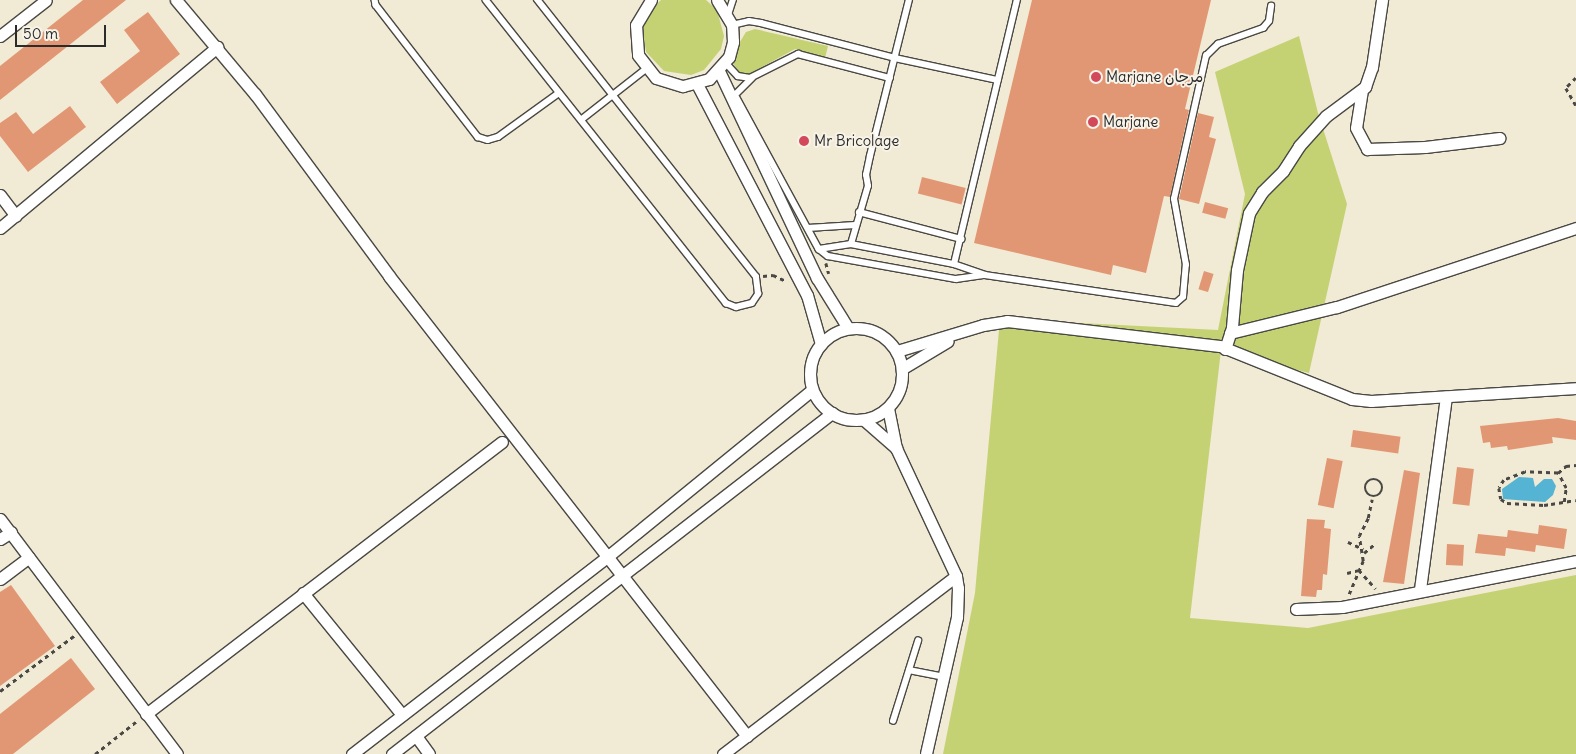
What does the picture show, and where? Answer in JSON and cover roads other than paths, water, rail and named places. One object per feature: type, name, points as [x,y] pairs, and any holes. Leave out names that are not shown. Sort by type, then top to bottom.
[{"type":"street","points":[[0,36],[46,0]]},
{"type":"street","points":[[176,0],[217,47],[622,577],[747,736]]},
{"type":"street","points":[[650,0],[641,11],[634,40],[646,69],[669,84],[697,84],[722,66],[733,42],[730,20],[717,0]]},
{"type":"street","points":[[1382,0],[1372,67],[1362,90],[1356,128],[1367,149],[1425,148],[1499,138]]},
{"type":"street","points":[[0,228],[217,47]]},
{"type":"street","points":[[722,66],[732,96],[817,278],[848,328]]},
{"type":"street","points":[[697,84],[719,122],[807,295],[821,344]]},
{"type":"street","points":[[1225,349],[1230,332],[1237,270],[1249,213],[1262,192],[1283,171],[1299,146],[1321,122],[1362,90]]},
{"type":"street","points":[[0,195],[16,216]]},
{"type":"street","points":[[1230,332],[1337,306],[1576,228]]},
{"type":"street","points":[[897,351],[983,325],[1008,321],[1225,349],[1352,399],[1446,397],[1576,388]]},
{"type":"street","points":[[848,328],[864,328],[879,333],[897,351],[903,368],[896,399],[888,408],[864,420],[843,419],[832,413],[824,408],[812,390],[810,370],[821,344],[829,336],[848,328]]},
{"type":"street","points":[[903,368],[963,332]]},
{"type":"street","points":[[352,754],[607,557],[812,390]]},
{"type":"street","points":[[1420,589],[1446,397]]},
{"type":"street","points":[[888,408],[896,448],[956,576],[959,607],[926,754]]},
{"type":"street","points":[[392,754],[832,413]]},
{"type":"street","points":[[864,420],[896,448]]},
{"type":"street","points":[[146,714],[502,442]]},
{"type":"street","points":[[0,519],[177,754]]},
{"type":"street","points":[[0,539],[11,532]]},
{"type":"street","points":[[0,579],[29,557]]},
{"type":"street","points":[[1296,609],[1342,607],[1420,589],[1576,561]]},
{"type":"street","points":[[723,754],[956,576]]},
{"type":"street","points":[[303,593],[402,715]]},
{"type":"street","points":[[416,736],[429,754]]},
{"type":"lane","points":[[375,0],[376,6],[478,137],[488,140],[498,137],[559,93]]},
{"type":"lane","points":[[486,0],[726,303],[742,307],[752,303],[758,294],[756,277],[537,0]]},
{"type":"lane","points":[[732,0],[730,20],[761,23],[895,58],[998,80]]},
{"type":"lane","points":[[851,244],[855,225],[868,186],[866,175],[909,0]]},
{"type":"lane","points":[[954,264],[1017,0]]},
{"type":"lane","points":[[819,249],[851,244],[954,264],[985,275],[1176,302],[1183,297],[1186,265],[1174,199],[1206,56],[1218,44],[1263,28],[1269,20],[1272,6]]},
{"type":"lane","points":[[890,78],[798,54],[754,77],[732,96],[819,249],[834,258],[956,279],[985,275]]},
{"type":"lane","points":[[722,66],[738,76],[754,77]]},
{"type":"lane","points":[[581,120],[646,69]]},
{"type":"lane","points":[[859,212],[961,239]]},
{"type":"lane","points":[[808,228],[855,225]]},
{"type":"lane","points":[[893,721],[918,641]]},
{"type":"lane","points":[[909,670],[944,677]]},
{"type":"water","points":[[1519,477],[1533,478],[1535,487],[1544,479],[1552,479],[1556,486],[1553,495],[1545,502],[1503,499],[1502,489]]},
{"type":"place","name":"Marjane مرجان","points":[[1096,77]]},
{"type":"place","name":"Marjane","points":[[1093,122]]},
{"type":"place","name":"Mr Bricolage","points":[[804,141]]}]
